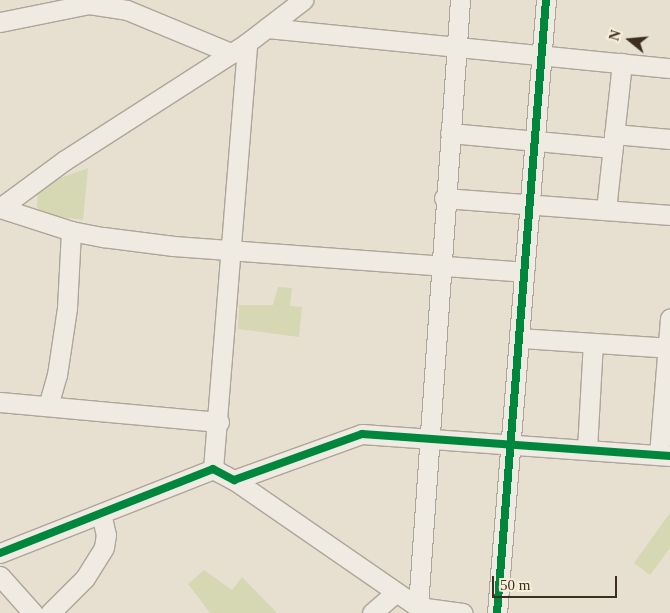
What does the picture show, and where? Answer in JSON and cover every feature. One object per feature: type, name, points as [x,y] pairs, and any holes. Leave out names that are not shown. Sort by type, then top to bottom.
[{"type":"street","points":[[0,208],[65,160],[247,43],[303,0]]},
{"type":"street","points":[[418,607],[444,198],[460,0]]},
{"type":"street","points":[[497,613],[546,0]]},
{"type":"street","points":[[0,22],[88,2],[126,10],[231,53]]},
{"type":"street","points":[[267,28],[670,68]]},
{"type":"street","points":[[213,469],[232,250],[247,43]]},
{"type":"street","points":[[606,210],[622,63]]},
{"type":"street","points":[[450,133],[534,142],[670,139]]},
{"type":"street","points":[[444,198],[670,215]]},
{"type":"street","points":[[0,208],[71,231],[173,246],[524,272]]},
{"type":"street","points":[[48,406],[57,375],[67,308],[71,231]]},
{"type":"street","points":[[234,480],[362,434],[430,437],[664,456],[670,318]]},
{"type":"street","points":[[520,338],[669,348]]},
{"type":"street","points":[[587,449],[593,343]]},
{"type":"street","points":[[0,402],[218,422]]},
{"type":"street","points":[[0,553],[213,469],[234,480],[395,593],[418,607],[463,613]]},
{"type":"street","points":[[50,613],[84,578],[104,547],[106,535],[101,514]]},
{"type":"street","points":[[0,576],[33,613]]},
{"type":"street","points":[[372,613],[395,593]]},
{"type":"green space","points":[[88,168],[83,220],[42,214],[37,207],[38,189],[44,184]]},
{"type":"green space","points":[[278,287],[292,288],[290,306],[302,307],[299,337],[238,329],[239,305],[273,305]]},
{"type":"green space","points":[[670,513],[670,548],[650,575],[634,563]]},
{"type":"green space","points":[[204,570],[232,590],[242,577],[277,613],[210,613],[188,584]]},
{"type":"cycle path","points":[[497,613],[546,0]]},
{"type":"cycle path","points":[[0,553],[213,469],[234,480],[362,434],[670,456]]}]
